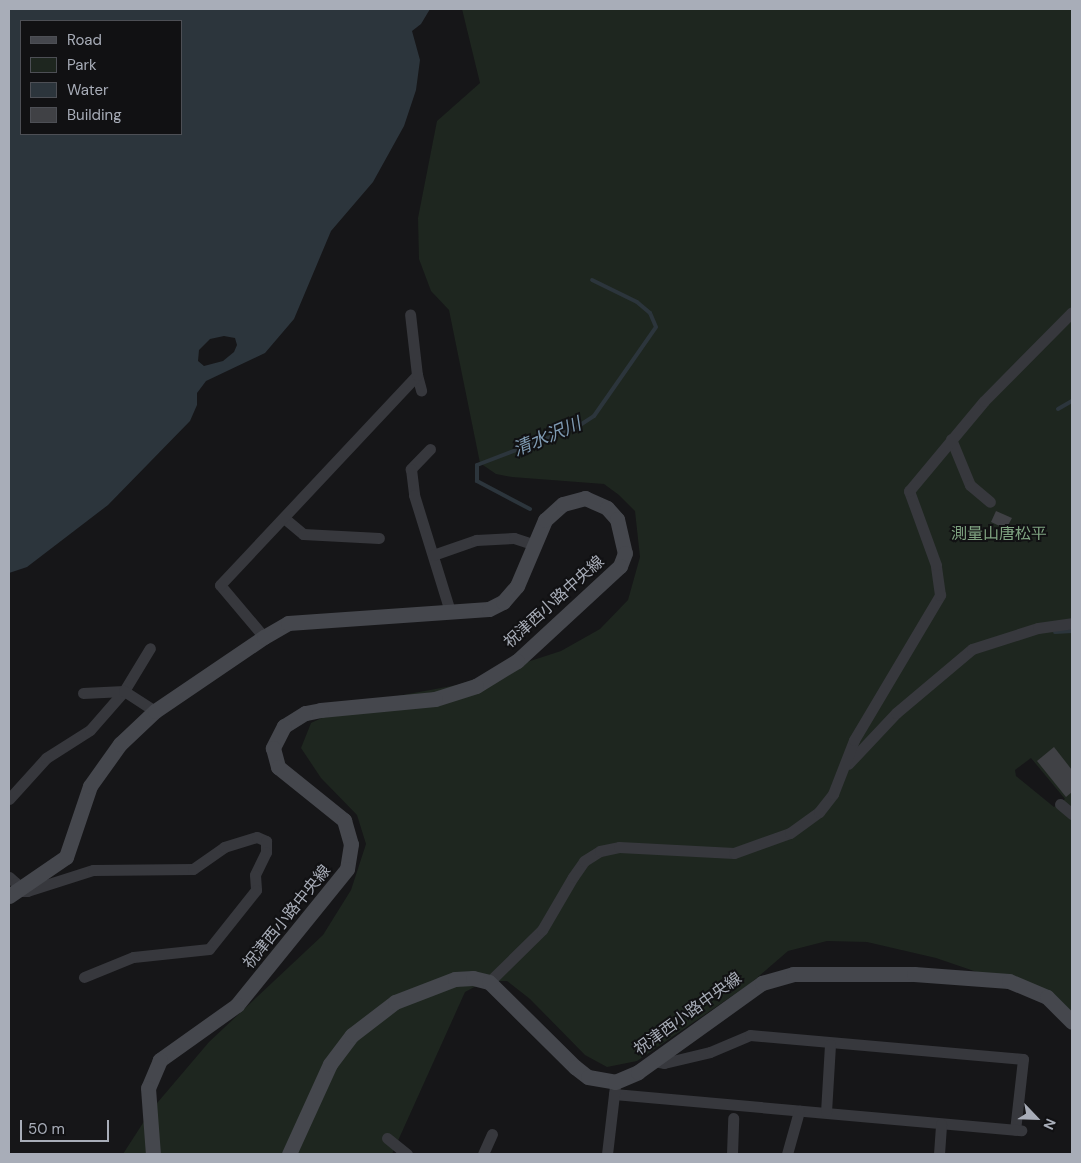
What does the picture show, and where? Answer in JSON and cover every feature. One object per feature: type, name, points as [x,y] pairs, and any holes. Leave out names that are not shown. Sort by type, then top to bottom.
[{"type":"main road","name":"祝津西小路中央線","points":[[13,894],[66,856],[90,786],[120,744],[155,711],[264,637],[288,623],[489,609],[503,602],[517,586],[533,544],[545,520],[563,504],[585,498],[607,508],[617,519],[625,553],[620,566],[597,590],[517,661],[476,686],[435,700],[305,714],[284,726],[276,738],[274,748],[278,768],[338,811],[350,833],[351,856],[342,881],[237,1005],[160,1060],[148,1088],[153,1154]]},
{"type":"main road","name":"祝津西小路中央線","points":[[615,1088],[762,982],[793,974],[914,974],[1009,981],[1047,997],[1072,1022]]},
{"type":"main road","points":[[289,1154],[330,1064],[362,1024],[395,1002],[438,984],[473,978],[488,982],[575,1067],[588,1077],[615,1088]]},
{"type":"street","points":[[488,982],[542,930],[584,862],[600,851],[619,847],[734,853],[756,847],[790,833],[815,816],[833,794],[854,740],[940,595],[936,566],[909,492],[951,439],[1072,312]]},
{"type":"street","points":[[410,314],[417,375],[421,390]]},
{"type":"street","points":[[264,637],[220,585],[417,375]]},
{"type":"street","points":[[951,439],[970,485],[990,502]]},
{"type":"street","points":[[430,449],[411,469],[414,495],[450,612]]},
{"type":"street","points":[[284,518],[303,534],[379,538]]},
{"type":"street","points":[[433,555],[476,540],[514,538],[533,544]]},
{"type":"street","points":[[843,769],[896,713],[972,649],[1038,628],[1072,623]]},
{"type":"street","points":[[9,799],[46,758],[90,730],[124,691],[150,648]]},
{"type":"street","points":[[83,693],[124,691],[155,711]]},
{"type":"street","points":[[1060,804],[1072,814]]},
{"type":"street","points":[[13,894],[93,870],[193,869],[224,847],[257,837],[266,841],[266,852],[255,875],[256,890],[209,949],[133,957],[84,977]]},
{"type":"street","points":[[9,877],[16,883],[13,894]]},
{"type":"street","points":[[607,1154],[615,1088],[798,1111],[1018,1130],[1023,1059],[830,1044],[750,1035],[710,1052],[664,1063],[653,1061]]},
{"type":"street","points":[[826,1112],[830,1044]]},
{"type":"street","points":[[787,1154],[798,1111]]},
{"type":"street","points":[[732,1154],[733,1118]]},
{"type":"street","points":[[938,1154],[941,1124]]},
{"type":"street","points":[[483,1154],[492,1134]]},
{"type":"street","points":[[387,1138],[407,1154]]},
{"type":"green space","name":"測量山唐松平","points":[[462,9],[1072,9],[1072,1015],[1009,983],[936,958],[867,942],[827,941],[788,951],[751,983],[637,1061],[607,1067],[585,1055],[530,999],[507,981],[486,981],[465,992],[392,1154],[123,1154],[152,1109],[209,1042],[323,935],[351,890],[366,844],[357,815],[321,778],[301,748],[311,723],[349,705],[457,685],[561,651],[600,629],[628,600],[640,557],[635,511],[619,495],[604,484],[512,477],[496,474],[480,463],[449,310],[431,291],[419,259],[418,218],[437,121],[480,83]],"holes":[[[1031,758],[1065,799],[1054,807],[1016,776],[1015,770]]]},
{"type":"water","points":[[9,9],[430,9],[421,24],[412,31],[420,60],[416,90],[404,126],[373,182],[331,231],[294,319],[265,353],[206,381],[197,393],[197,405],[190,421],[108,505],[27,567],[9,573]],"holes":[[[224,336],[235,338],[237,345],[234,352],[223,361],[204,366],[198,361],[199,350],[210,339]]]},
{"type":"building","points":[[996,511],[1012,518],[1006,529],[991,522]]},
{"type":"building","points":[[1054,747],[1072,770],[1072,792],[1066,797],[1037,761]]},
{"type":"waterway","name":"清水沢川","points":[[530,509],[477,481],[477,465],[577,427],[594,416],[656,327],[650,313],[637,302],[592,280]]},
{"type":"waterway","points":[[1058,409],[1072,401]]},
{"type":"waterway","points":[[1055,632],[1072,631]]}]
